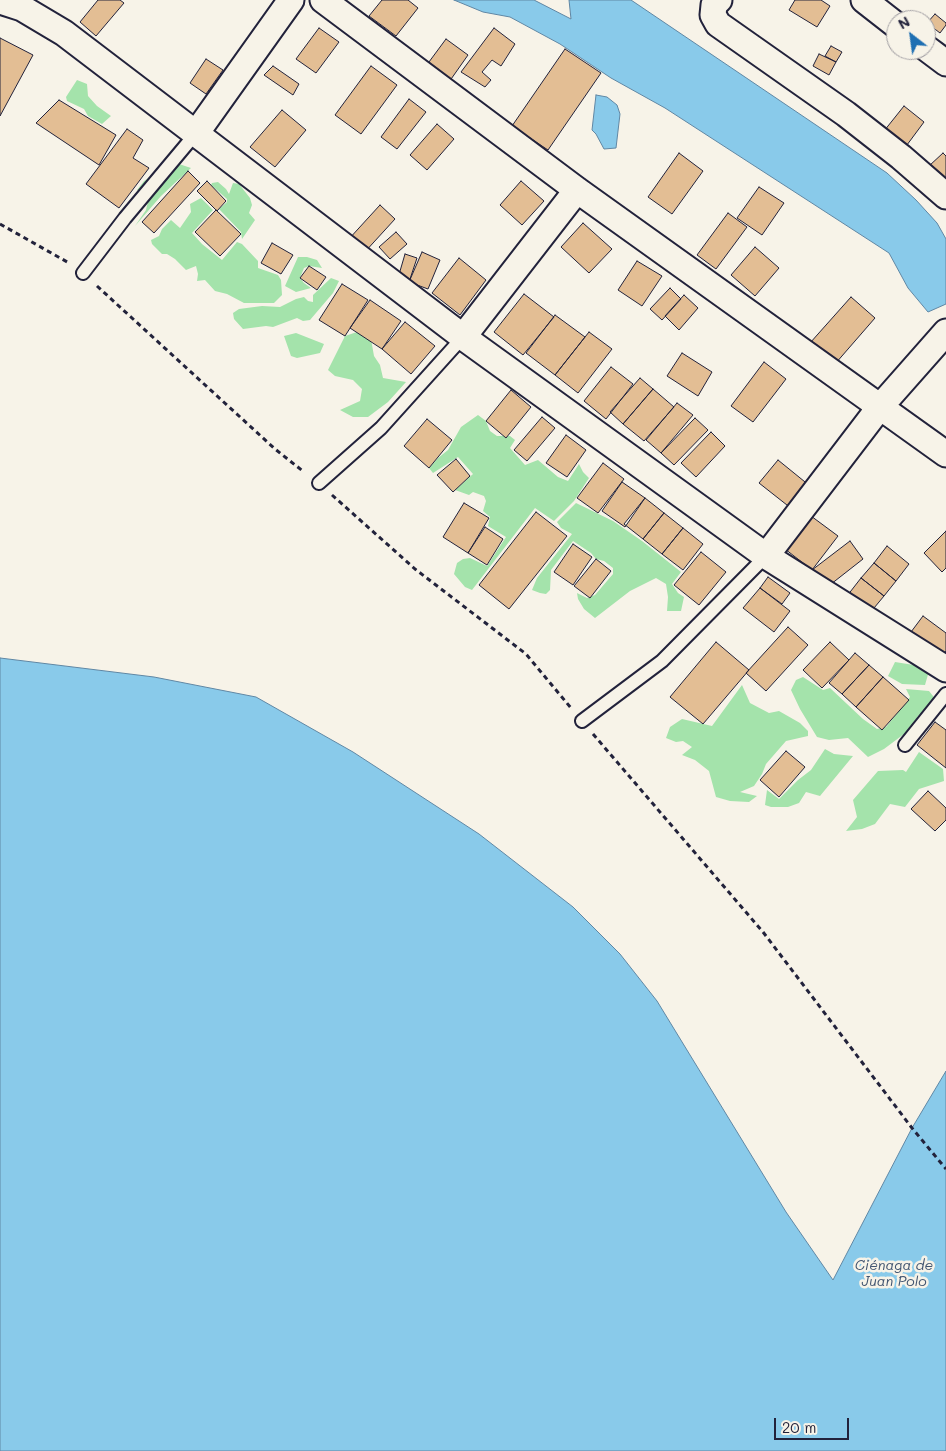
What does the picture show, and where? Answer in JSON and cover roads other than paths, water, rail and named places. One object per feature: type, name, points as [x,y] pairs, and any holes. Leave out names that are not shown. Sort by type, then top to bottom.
[{"type":"street","points":[[197,132],[291,0]]},
{"type":"street","points":[[323,0],[577,190],[946,454]]},
{"type":"street","points":[[719,0],[714,5],[713,15],[718,24],[846,114],[901,157],[946,196]]},
{"type":"street","points":[[864,0],[886,17]]},
{"type":"street","points":[[0,1],[22,8],[64,32],[463,337],[766,556],[946,669]]},
{"type":"street","points":[[463,337],[577,190]]},
{"type":"street","points":[[766,556],[880,408],[946,332]]},
{"type":"lane","points":[[83,273],[125,218],[197,132]]},
{"type":"lane","points":[[319,483],[381,428],[463,337]]},
{"type":"lane","points":[[582,721],[662,661],[766,556]]},
{"type":"lane","points":[[905,745],[946,694]]},
{"type":"water","points":[[454,0],[534,0],[571,19],[569,0],[631,0],[887,173],[916,200],[937,223],[946,239],[946,304],[928,312],[908,288],[889,253],[665,108],[611,78],[560,44],[510,17],[483,12]]},
{"type":"water","points":[[596,95],[607,97],[617,105],[620,114],[616,148],[604,149],[592,130]]},
{"type":"water","name":"Ciénaga de Juan Polo","points":[[0,658],[154,677],[256,697],[353,752],[479,834],[573,907],[620,954],[657,1001],[786,1212],[833,1280],[912,1128],[946,1071],[946,1451],[0,1451]]}]
